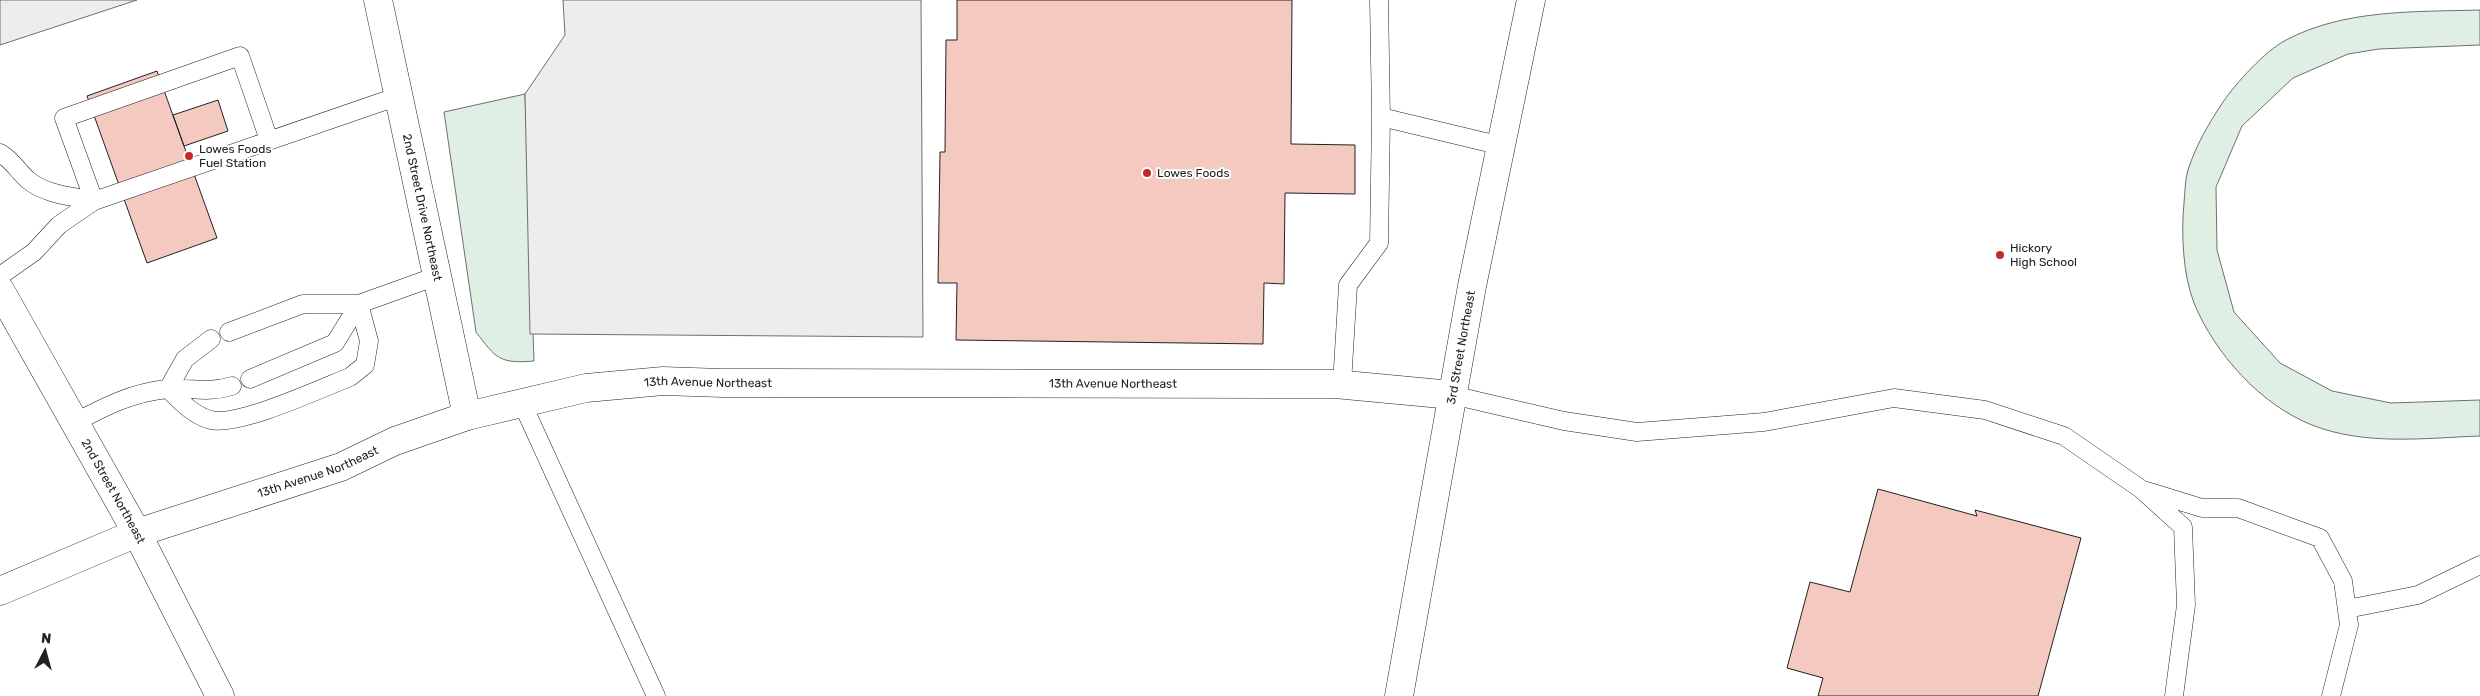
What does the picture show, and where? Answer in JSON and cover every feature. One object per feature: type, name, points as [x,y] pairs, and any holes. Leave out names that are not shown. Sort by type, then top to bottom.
[{"type":"street","name":"2nd Street Drive Northeast","points":[[378,0],[467,416]]},
{"type":"street","name":"3rd Street Northeast","points":[[1399,696],[1472,286],[1531,0]]},
{"type":"street","name":"2nd Street Northeast","points":[[0,290],[76,422],[137,534],[220,696]]},
{"type":"street","name":"13th Avenue Northeast","points":[[0,591],[137,534],[341,467],[395,441],[467,416],[586,388],[663,381],[722,383],[1342,384],[1452,395]]},
{"type":"lane","points":[[1342,384],[1348,285],[1379,243],[1381,117],[1379,0]]},
{"type":"lane","points":[[94,201],[64,118],[240,56],[269,140]]},
{"type":"lane","points":[[0,276],[34,252],[59,225],[94,201],[398,96]]},
{"type":"lane","points":[[1381,117],[1502,146]]},
{"type":"lane","points":[[0,154],[15,165],[28,180],[45,190],[94,201]]},
{"type":"lane","points":[[229,332],[303,304],[359,304],[437,276]]},
{"type":"lane","points":[[250,379],[335,343],[359,304]]},
{"type":"lane","points":[[168,389],[190,410],[212,421],[235,420],[350,377],[365,365],[369,341],[359,304]]},
{"type":"lane","points":[[168,389],[185,359],[211,339]]},
{"type":"lane","points":[[76,422],[126,396],[168,389],[215,391],[232,386]]},
{"type":"lane","points":[[1452,395],[1564,421],[1637,432],[1764,422],[1894,398],[1985,410],[2064,436],[2141,490],[2183,527],[2186,605],[2174,696]]},
{"type":"lane","points":[[522,403],[656,696]]},
{"type":"lane","points":[[2141,490],[2202,508],[2238,508],[2320,538],[2344,580],[2347,608],[2348,625],[2331,696]]},
{"type":"lane","points":[[2347,608],[2418,595],[2480,565]]},
{"type":"green space","points":[[2480,10],[2480,45],[2379,49],[2348,54],[2293,78],[2242,126],[2216,187],[2217,250],[2234,312],[2280,363],[2332,391],[2391,403],[2480,400],[2480,436],[2417,439],[2374,438],[2332,432],[2312,425],[2275,405],[2242,376],[2214,341],[2194,303],[2187,280],[2183,241],[2186,182],[2191,161],[2208,126],[2229,94],[2260,59],[2286,40],[2309,30],[2356,17],[2405,12]]},
{"type":"green space","points":[[525,94],[534,361],[522,362],[499,357],[476,332],[444,112]]},
{"type":"shaded area","points":[[0,0],[137,0],[0,45]]},
{"type":"shaded area","points":[[563,0],[921,0],[923,337],[530,334],[525,94],[565,35]]},
{"type":"building","name":"Lowes Foods","points":[[957,0],[1292,0],[1291,144],[1355,145],[1355,194],[1285,193],[1284,284],[1264,283],[1263,344],[956,340],[957,283],[938,283],[940,152],[945,152],[946,40],[957,40]]},
{"type":"building","points":[[157,71],[217,238],[147,263],[87,96]]},
{"type":"building","points":[[218,100],[228,131],[184,146],[173,115]]},
{"type":"building","points":[[1878,489],[1977,516],[1975,510],[2081,538],[2038,696],[1818,696],[1823,678],[1787,668],[1810,582],[1850,592]]},
{"type":"place","name":"Lowes Foods Fuel Station","points":[[189,156]]},
{"type":"place","name":"Lowes Foods","points":[[1147,173]]},
{"type":"place","name":"Hickory High School","points":[[2000,255]]}]
